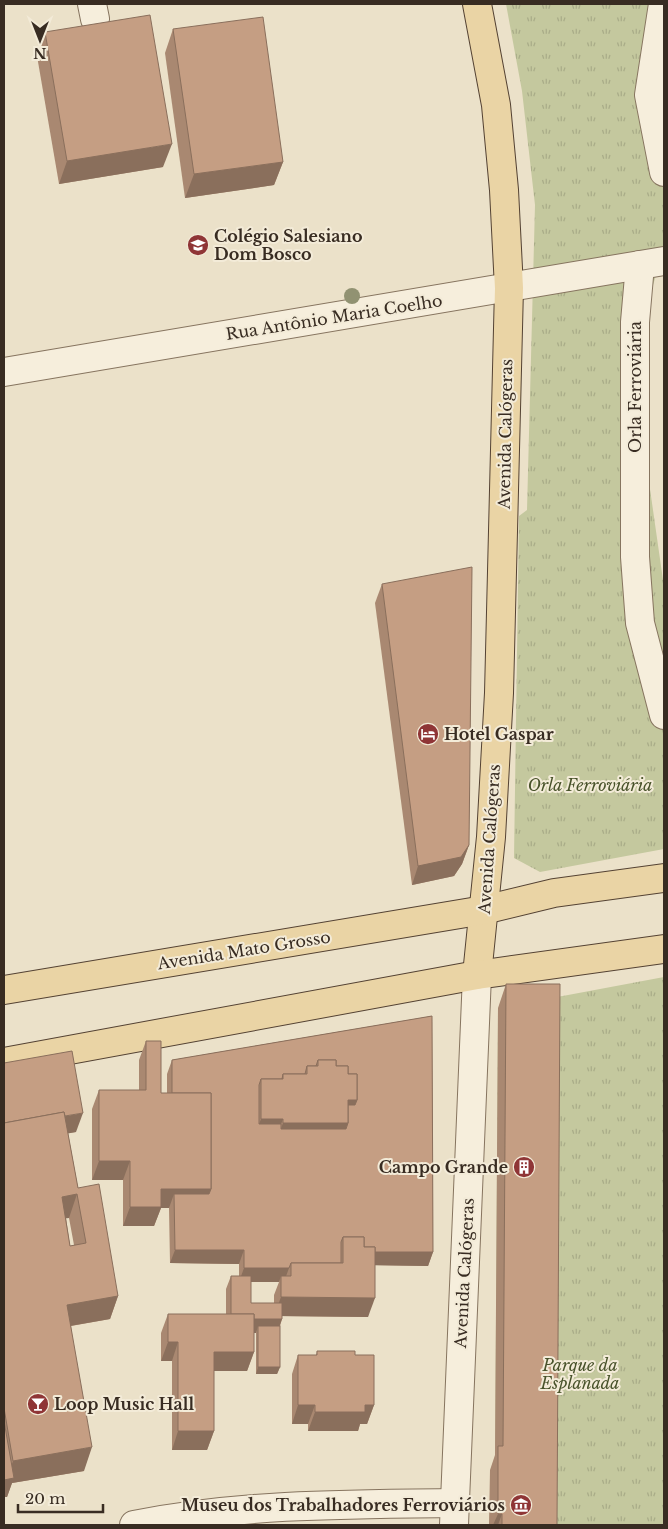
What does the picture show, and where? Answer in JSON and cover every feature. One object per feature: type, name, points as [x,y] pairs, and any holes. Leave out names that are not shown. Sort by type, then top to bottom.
[{"type":"main road","name":"Avenida Calógeras","points":[[477,4],[496,105],[504,190],[509,288],[499,693],[491,837],[477,975]]},
{"type":"main road","name":"Avenida Mato Grosso","points":[[4,990],[484,910],[554,894],[664,878]]},
{"type":"main road","points":[[4,1062],[477,975],[664,949]]},
{"type":"street","points":[[663,4],[649,94],[664,172]]},
{"type":"street","name":"Rua Antônio Maria Coelho","points":[[4,372],[652,263]]},
{"type":"street","name":"Orla Ferroviária","points":[[652,263],[635,322],[635,557],[640,623],[664,715]]},
{"type":"street","name":"Avenida Calógeras","points":[[453,1514],[477,975]]},
{"type":"street","points":[[134,1525],[222,1512],[305,1505],[453,1514]]},
{"type":"green space","name":"Orla Ferroviária","points":[[506,4],[664,4],[664,250],[642,320],[646,461],[664,587],[664,849],[540,872],[514,858],[519,516],[527,510],[535,205],[522,91]]},
{"type":"green space","name":"Parque da Esplanada","points":[[664,977],[664,1525],[489,1525],[495,1469],[498,1008]]},
{"type":"building","points":[[150,15],[172,144],[67,161],[45,32]]},
{"type":"building","points":[[263,17],[283,162],[194,174],[173,29]]},
{"type":"building","name":"Hotel Gaspar","points":[[472,567],[469,845],[461,857],[418,866],[382,584]]},
{"type":"building","name":"Campo Grande","points":[[506,984],[560,984],[557,1525],[502,1525],[502,1514],[498,1514],[498,1446],[503,1446]]},
{"type":"building","points":[[432,1016],[433,1252],[375,1252],[375,1247],[364,1247],[364,1237],[343,1237],[341,1242],[341,1263],[291,1263],[289,1268],[244,1268],[244,1250],[175,1250],[174,1194],[209,1194],[211,1189],[211,1093],[172,1093],[172,1060]],"holes":[[[318,1060],[336,1060],[336,1066],[348,1066],[348,1074],[357,1074],[357,1100],[355,1105],[348,1105],[346,1129],[281,1129],[281,1124],[259,1124],[259,1085],[261,1079],[282,1079],[283,1074],[305,1074],[307,1066],[316,1066]]]},
{"type":"building","points":[[146,1041],[161,1041],[161,1093],[211,1093],[211,1189],[161,1189],[161,1207],[130,1207],[130,1161],[99,1161],[99,1090],[146,1090]]},
{"type":"building","points":[[72,1051],[83,1113],[65,1116],[64,1112],[4,1123],[4,1063]]},
{"type":"building","points":[[318,1060],[336,1060],[336,1066],[348,1066],[348,1074],[357,1074],[357,1100],[348,1100],[348,1123],[283,1123],[283,1119],[261,1119],[261,1079],[283,1079],[283,1074],[307,1074],[307,1066],[318,1066]]},
{"type":"building","points":[[64,1112],[78,1188],[99,1184],[118,1296],[67,1305],[92,1447],[13,1461],[4,1408],[4,1123]],"holes":[[[77,1194],[86,1243],[70,1246],[62,1197]]]},
{"type":"building","points":[[343,1237],[364,1237],[364,1247],[375,1247],[375,1298],[281,1297],[281,1276],[291,1276],[291,1263],[343,1263]]},
{"type":"building","points":[[231,1276],[251,1276],[251,1303],[282,1303],[282,1319],[254,1319],[254,1314],[231,1314]]},
{"type":"building","points":[[168,1314],[254,1314],[254,1352],[214,1352],[214,1431],[178,1431],[178,1342],[168,1342]]},
{"type":"building","points":[[258,1326],[280,1326],[280,1367],[258,1367]]},
{"type":"building","points":[[317,1351],[355,1351],[355,1355],[374,1355],[374,1405],[365,1405],[365,1412],[315,1412],[315,1405],[298,1405],[298,1355],[317,1355]]},
{"type":"building","points":[[4,1421],[14,1478],[4,1480]]},
{"type":"place","name":"Colégio Salesiano Dom Bosco","points":[[198,245]]},
{"type":"place","name":"Hotel Gaspar","points":[[428,734]]},
{"type":"place","name":"Campo Grande","points":[[524,1167]]},
{"type":"place","name":"Loop Music Hall","points":[[38,1404]]},
{"type":"place","name":"Museu dos Trabalhadores Ferroviários","points":[[521,1505]]}]
